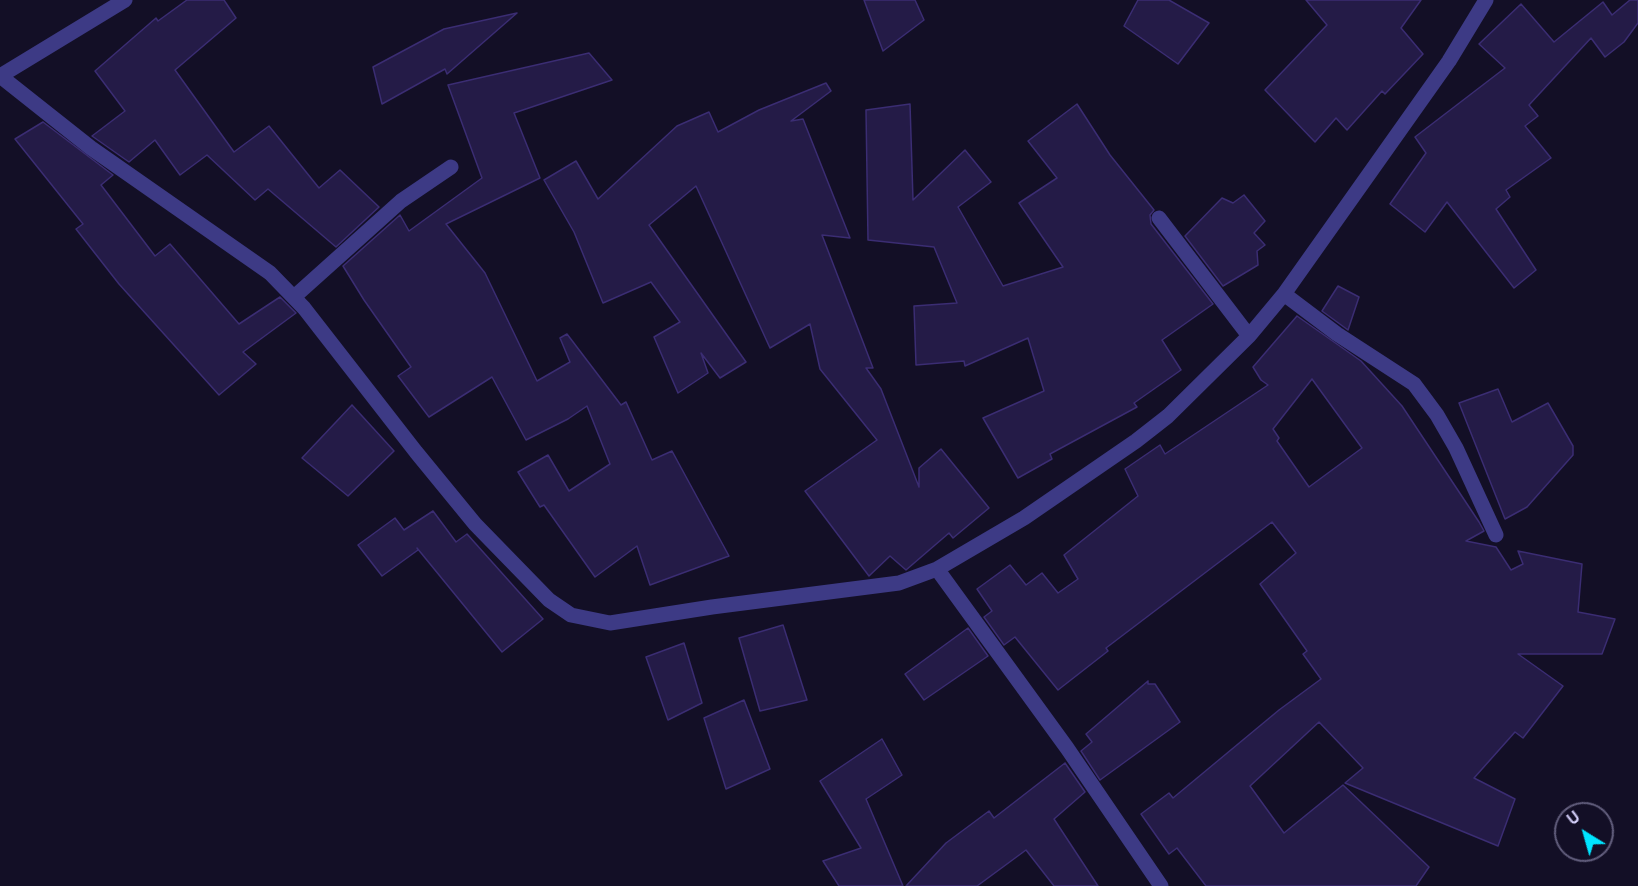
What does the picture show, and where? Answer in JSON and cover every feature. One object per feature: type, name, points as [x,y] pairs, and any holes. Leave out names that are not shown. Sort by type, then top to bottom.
[{"type":"street","points":[[125,0],[0,76],[92,148],[270,273],[294,297],[475,524],[549,600],[571,615],[610,623],[712,607],[899,583],[938,569],[1024,518],[1136,441],[1168,416],[1249,336],[1284,294],[1449,61],[1486,0]]},
{"type":"street","points":[[294,297],[401,201],[451,167]]},
{"type":"street","points":[[1159,218],[1249,336]]},
{"type":"street","points":[[1284,294],[1337,334],[1414,384],[1437,415],[1456,448],[1496,535]]},
{"type":"street","points":[[938,569],[1067,748],[1161,886]]},
{"type":"building","points":[[187,0],[224,0],[236,18],[175,70],[234,152],[269,126],[319,188],[340,170],[379,207],[336,247],[268,189],[255,200],[207,155],[180,175],[155,140],[129,162],[92,136],[125,111],[95,71],[156,18],[158,21]]},
{"type":"building","points":[[864,0],[915,0],[924,20],[883,51]]},
{"type":"building","points":[[1138,0],[1169,0],[1209,23],[1178,64],[1124,26]]},
{"type":"building","points":[[1306,0],[1421,0],[1401,28],[1423,54],[1385,94],[1382,91],[1347,130],[1336,118],[1315,142],[1265,90],[1327,25]]},
{"type":"building","points":[[1630,0],[1638,0],[1638,23],[1624,42],[1605,57],[1591,38],[1529,105],[1538,116],[1525,126],[1551,158],[1506,190],[1510,197],[1496,209],[1536,270],[1514,288],[1447,202],[1425,232],[1390,204],[1426,153],[1415,137],[1505,68],[1479,44],[1521,4],[1554,42],[1603,2],[1612,15]]},
{"type":"building","points":[[517,13],[447,74],[445,69],[382,104],[373,67],[444,29]]},
{"type":"building","points":[[589,53],[612,80],[514,113],[540,178],[446,224],[485,273],[537,381],[570,362],[560,338],[567,334],[621,405],[626,402],[652,460],[672,451],[729,556],[650,585],[637,546],[595,577],[544,505],[540,507],[518,472],[548,455],[569,491],[610,464],[587,406],[568,419],[526,440],[492,377],[429,417],[398,376],[411,367],[343,266],[400,215],[409,231],[482,178],[448,85]]},
{"type":"building","points":[[826,83],[831,91],[791,121],[803,119],[850,238],[822,235],[873,368],[866,368],[881,389],[919,487],[919,468],[941,449],[989,508],[953,538],[949,533],[906,570],[890,556],[869,576],[805,491],[877,440],[820,369],[810,324],[770,348],[696,186],[649,225],[746,362],[720,378],[701,353],[708,373],[678,393],[654,337],[680,322],[651,282],[603,303],[574,232],[544,180],[576,161],[598,199],[677,126],[709,112],[718,132],[759,110]]},
{"type":"building","points":[[910,104],[913,200],[965,150],[991,182],[958,207],[1003,286],[1063,267],[1019,203],[1057,178],[1028,141],[1077,104],[1110,155],[1154,210],[1150,215],[1151,224],[1213,304],[1162,340],[1181,370],[1134,403],[1137,407],[1050,454],[1052,459],[1018,478],[983,418],[1044,391],[1028,338],[965,366],[964,361],[916,365],[914,306],[957,303],[934,247],[868,240],[866,110]]},
{"type":"building","points":[[43,122],[113,175],[101,185],[155,256],[170,244],[239,324],[280,297],[296,313],[243,352],[256,364],[219,395],[119,284],[76,229],[83,224],[15,139]]},
{"type":"building","points":[[1244,195],[1265,221],[1254,233],[1265,245],[1257,251],[1258,265],[1223,286],[1185,236],[1222,198],[1233,203]]},
{"type":"building","points":[[1338,286],[1359,297],[1348,330],[1322,311]]},
{"type":"building","points":[[1297,316],[1361,361],[1402,406],[1484,531],[1466,541],[1496,547],[1511,570],[1523,564],[1518,551],[1582,564],[1578,612],[1615,619],[1602,654],[1518,654],[1563,686],[1523,738],[1515,732],[1474,778],[1515,799],[1498,846],[1345,783],[1363,768],[1319,722],[1250,786],[1284,833],[1343,785],[1429,867],[1416,886],[1206,886],[1177,848],[1169,854],[1141,814],[1169,793],[1173,798],[1279,710],[1321,679],[1303,654],[1307,651],[1260,584],[1296,553],[1272,522],[1106,648],[1108,651],[1058,690],[1015,637],[1004,645],[984,617],[992,611],[977,589],[1010,565],[1026,585],[1042,573],[1058,593],[1078,579],[1064,555],[1138,496],[1125,469],[1160,445],[1165,454],[1268,385],[1261,380],[1253,367]],"holes":[[[1312,379],[1362,448],[1309,487],[1277,441],[1279,438],[1273,429]]]},
{"type":"building","points":[[1498,389],[1512,422],[1548,403],[1573,446],[1573,455],[1527,507],[1505,519],[1459,403]]},
{"type":"building","points":[[352,405],[394,451],[348,496],[302,458]]},
{"type":"building","points":[[433,511],[456,542],[467,534],[543,619],[502,652],[417,548],[418,550],[382,576],[358,545],[395,518],[404,530]]},
{"type":"building","points":[[783,625],[807,700],[760,711],[739,638]]},
{"type":"building","points":[[968,628],[988,656],[924,700],[905,674]]},
{"type":"building","points":[[684,643],[702,703],[668,720],[646,657]]},
{"type":"building","points":[[1148,681],[1148,684],[1155,684],[1180,722],[1100,780],[1081,751],[1092,742],[1086,734]]},
{"type":"building","points":[[744,700],[770,769],[726,789],[704,718]]},
{"type":"building","points":[[882,739],[902,775],[866,799],[903,886],[839,886],[823,861],[861,848],[820,781]]},
{"type":"building","points":[[1065,763],[1085,792],[1054,819],[1098,886],[1054,886],[1026,850],[977,886],[906,886],[946,843],[989,811],[994,818]]}]
